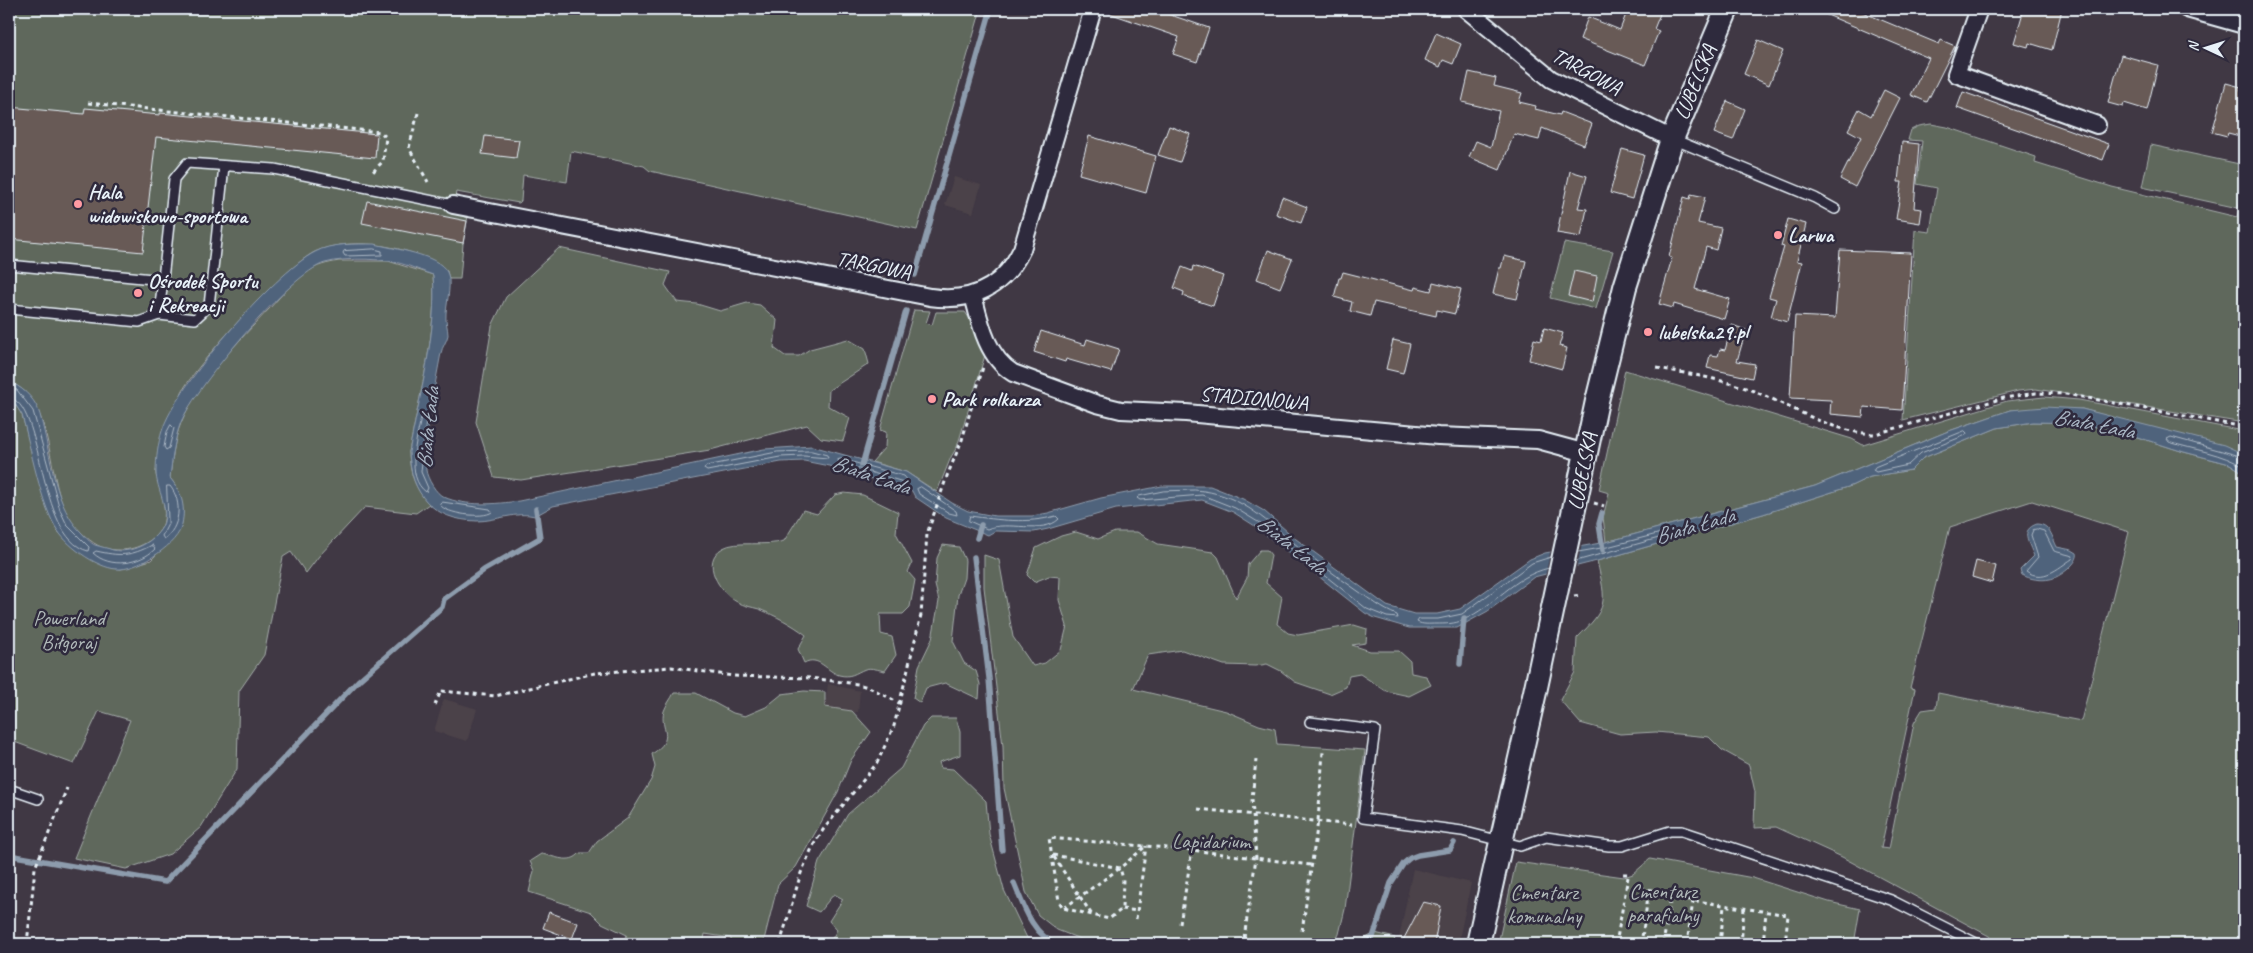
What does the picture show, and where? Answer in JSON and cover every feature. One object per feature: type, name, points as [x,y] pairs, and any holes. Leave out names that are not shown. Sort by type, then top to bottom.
[{"type":"street","name":"TARGOWA","points":[[453,205],[930,297],[950,299],[973,295],[989,288],[1008,273],[1022,249],[1093,9]]},
{"type":"street","name":"TARGOWA","points":[[1466,9],[1551,79],[1672,139]]},
{"type":"street","name":"LUBELSKA","points":[[1478,944],[1558,588],[1586,453],[1625,287],[1672,139],[1727,9]]},
{"type":"street","points":[[1980,9],[1956,74],[2096,125]]},
{"type":"street","points":[[2187,9],[2244,25]]},
{"type":"street","name":"STADIONOWA","points":[[973,295],[988,344],[1005,368],[1031,380],[1109,408],[1438,436],[1538,440],[1586,453]]},
{"type":"lane","points":[[1672,139],[1815,198],[1835,209]]},
{"type":"lane","points":[[159,315],[174,179],[187,163],[274,169],[453,205]]},
{"type":"lane","points":[[9,309],[139,322],[159,315],[195,319],[209,306],[224,166]]},
{"type":"lane","points":[[9,265],[164,280]]},
{"type":"lane","points":[[1310,722],[1375,730],[1363,818],[1462,831],[1520,846],[1546,837],[1609,846],[1622,846],[1670,831],[1682,831],[1891,900],[1978,944]]},
{"type":"lane","points":[[9,789],[38,799]]},
{"type":"path","points":[[88,103],[380,132],[386,137],[383,161],[372,173]]},
{"type":"path","points":[[418,113],[409,148],[428,182]]},
{"type":"path","points":[[780,944],[801,873],[813,846],[823,830],[877,763],[894,726],[901,704],[921,615],[926,543],[931,522],[962,440],[984,363]]},
{"type":"path","points":[[1657,368],[1741,387],[1784,404],[1832,427],[1859,433],[1875,434],[1995,401],[2036,394],[2066,394],[2244,427]]},
{"type":"path","points":[[1594,503],[1604,506]]},
{"type":"path","points":[[435,705],[441,691],[495,696],[595,673],[671,667],[733,676],[811,678],[858,684],[871,688],[901,704]]},
{"type":"path","points":[[1302,931],[1318,821],[1323,752]]},
{"type":"path","points":[[1244,938],[1256,858],[1252,792],[1256,760]]},
{"type":"path","points":[[27,944],[35,868],[67,788]]},
{"type":"path","points":[[1198,809],[1355,826],[1363,818]]},
{"type":"path","points":[[1137,911],[1122,909],[1109,919],[1063,908],[1059,900],[1049,838],[1192,850],[1311,865]]},
{"type":"path","points":[[1063,908],[1120,868],[1146,846]]},
{"type":"path","points":[[1136,919],[1146,846]]},
{"type":"path","points":[[1180,924],[1192,850]]},
{"type":"path","points":[[1053,855],[1120,868]]},
{"type":"path","points":[[1053,855],[1092,915]]},
{"type":"path","points":[[1120,868],[1123,879],[1122,909]]},
{"type":"path","points":[[1616,944],[1628,874],[1623,874]]},
{"type":"path","points":[[1625,885],[1670,897],[1788,915],[1785,944]]},
{"type":"path","points":[[1641,944],[1649,890]]},
{"type":"path","points":[[1664,944],[1670,897]]},
{"type":"path","points":[[1686,944],[1693,901]]},
{"type":"path","points":[[1720,944],[1724,906]]},
{"type":"path","points":[[1741,944],[1744,909]]},
{"type":"path","points":[[1763,944],[1766,912]]},
{"type":"shaded area","points":[[954,177],[981,185],[973,213],[945,205]]},
{"type":"shaded area","points":[[828,684],[860,691],[858,712],[855,712],[854,720],[824,716]]},
{"type":"shaded area","points":[[444,699],[477,709],[467,741],[434,731]]},
{"type":"shaded area","points":[[1413,869],[1471,883],[1458,944],[1398,944]]},
{"type":"shaded area","points":[[705,934],[732,938],[731,944],[703,944]]},
{"type":"green space","name":"Ośrodek Sportu i Rekreacji","points":[[9,9],[981,9],[917,230],[650,171],[644,166],[571,151],[567,182],[523,175],[521,201],[519,203],[456,192],[452,213],[468,216],[460,279],[449,279],[447,271],[422,257],[406,251],[362,244],[338,245],[317,251],[304,259],[286,273],[244,315],[205,360],[180,396],[156,471],[164,508],[162,527],[149,541],[130,549],[117,550],[107,549],[94,543],[71,522],[57,487],[43,424],[35,405],[24,391],[9,382]]},
{"type":"green space","points":[[1931,124],[1947,127],[2036,157],[2035,163],[2112,187],[2237,217],[2244,187],[2244,423],[2036,389],[2018,391],[1903,420],[1915,230],[1930,232],[1937,188],[1917,184],[1922,141],[1908,140],[1911,130],[1919,126]]},
{"type":"green space","points":[[2151,145],[2244,165],[2244,178],[2238,208],[2142,187]]},
{"type":"green space","points":[[1564,243],[1613,251],[1596,309],[1550,298]]},
{"type":"green space","points":[[559,248],[670,272],[665,285],[677,302],[697,304],[720,311],[747,303],[760,305],[777,320],[774,348],[785,356],[799,356],[810,349],[848,339],[865,349],[869,364],[829,390],[828,406],[850,418],[843,441],[821,438],[807,425],[710,450],[521,480],[494,477],[476,422],[492,326],[506,297]]},
{"type":"green space","name":"Powerland Biłgoraj","points":[[339,261],[388,261],[433,275],[433,318],[409,452],[410,467],[414,480],[429,504],[416,513],[365,507],[319,556],[306,573],[291,552],[283,557],[264,655],[239,691],[237,769],[201,827],[170,854],[126,869],[74,858],[130,720],[99,711],[74,764],[9,740],[9,402],[15,404],[22,415],[44,498],[57,531],[108,567],[121,569],[151,560],[180,530],[182,523],[182,503],[170,478],[175,443],[181,423],[197,393],[233,348],[292,284],[315,268]]},
{"type":"green space","points":[[914,310],[930,311],[926,323],[932,325],[936,312],[965,312],[974,325],[986,352],[957,447],[937,492],[906,472],[872,462],[885,447],[886,432],[880,430]]},
{"type":"green space","points":[[1625,370],[1852,439],[1863,445],[2007,401],[2044,397],[2079,400],[2244,431],[2244,454],[2082,409],[2010,410],[1946,432],[1815,486],[1606,542],[1603,517],[1609,493],[1599,490]]},
{"type":"green space","points":[[2033,422],[2081,423],[2092,428],[2100,425],[2184,452],[2230,464],[2244,473],[2244,944],[2000,944],[1989,936],[1842,857],[1776,827],[1754,828],[1755,792],[1749,765],[1722,750],[1709,737],[1656,732],[1620,734],[1580,723],[1560,700],[1575,672],[1577,638],[1595,619],[1602,604],[1602,587],[1597,561],[1763,514],[1851,486],[1870,477],[1911,470],[1923,458],[1997,428]],"holes":[[[2032,501],[2129,532],[2081,721],[1938,693],[1936,708],[1922,710],[1914,723],[1889,849],[1881,848],[1915,689],[1910,688],[1950,527]]]},
{"type":"green space","points":[[844,493],[863,495],[898,512],[896,533],[912,563],[908,572],[915,580],[910,607],[903,614],[880,614],[881,634],[892,637],[896,655],[885,671],[867,668],[847,676],[834,673],[818,662],[809,661],[804,663],[798,649],[806,635],[778,617],[731,598],[724,592],[712,568],[716,554],[723,548],[735,544],[769,544],[784,541],[803,510],[817,514],[835,495]]},
{"type":"green space","name":"Lapidarium","points":[[1076,532],[1098,539],[1115,532],[1137,532],[1158,544],[1213,552],[1218,557],[1236,598],[1247,578],[1248,564],[1260,550],[1267,550],[1271,555],[1266,583],[1282,597],[1277,624],[1288,633],[1298,635],[1354,625],[1367,629],[1366,643],[1352,645],[1370,651],[1399,651],[1410,661],[1411,673],[1426,676],[1431,685],[1409,696],[1386,691],[1360,674],[1349,676],[1346,687],[1330,694],[1295,682],[1281,671],[1267,664],[1256,666],[1224,665],[1182,650],[1148,655],[1133,689],[1226,711],[1259,725],[1275,729],[1277,744],[1365,750],[1345,909],[1339,934],[1334,944],[1093,944],[1057,930],[1038,915],[1026,892],[1004,788],[1003,746],[984,587],[984,555],[999,560],[1013,637],[1033,666],[1045,663],[1061,650],[1067,626],[1059,600],[1060,577],[1049,576],[1034,582],[1027,575],[1036,548],[1061,536]]},
{"type":"green space","points":[[943,545],[959,547],[965,560],[964,578],[958,595],[953,641],[964,663],[976,671],[980,684],[979,699],[945,683],[926,688],[920,703],[913,698],[919,666],[932,639],[939,601],[935,585],[937,558]]},
{"type":"green space","points":[[804,691],[825,692],[825,707],[852,711],[871,732],[851,760],[838,792],[796,867],[778,884],[763,944],[731,944],[731,938],[705,934],[703,944],[602,944],[621,943],[627,935],[602,923],[591,912],[529,892],[534,871],[530,861],[541,854],[567,859],[576,857],[580,853],[589,853],[597,841],[628,818],[651,780],[655,767],[652,754],[664,743],[666,733],[663,718],[664,711],[674,693],[696,693],[733,713],[745,716],[766,707],[782,694]]},
{"type":"green space","points":[[931,718],[956,718],[960,732],[960,755],[939,762],[941,768],[953,769],[986,801],[989,834],[1004,890],[1027,938],[1037,944],[829,944],[837,930],[829,921],[843,899],[834,894],[819,912],[806,906],[819,862],[848,814],[901,768],[923,726]]},
{"type":"green space","name":"Cmentarz parafialny","points":[[1650,859],[1753,878],[1829,902],[1860,909],[1854,944],[1498,944],[1516,862],[1624,877],[1633,874]]},
{"type":"green space","points":[[1375,933],[1395,938],[1393,944],[1355,944]]},
{"type":"water","name":"Biała Łada","points":[[375,244],[425,257],[442,266],[447,272],[449,281],[446,316],[448,335],[441,353],[430,412],[426,470],[432,485],[438,493],[444,497],[462,502],[491,504],[519,501],[764,449],[812,446],[906,472],[952,503],[968,511],[995,516],[1032,516],[1101,498],[1162,486],[1210,486],[1243,499],[1264,511],[1296,539],[1387,606],[1414,614],[1437,614],[1460,609],[1530,559],[1545,553],[1606,542],[1815,486],[1946,432],[2010,410],[2045,407],[2082,409],[2224,445],[2244,454],[2244,473],[2230,464],[2184,452],[2100,425],[2092,428],[2081,423],[2033,422],[1997,428],[1923,458],[1911,470],[1870,477],[1851,486],[1763,514],[1534,577],[1488,611],[1457,628],[1409,628],[1375,618],[1365,613],[1255,526],[1233,512],[1202,500],[1116,509],[1034,532],[995,531],[988,535],[946,518],[915,497],[912,491],[895,484],[804,461],[781,462],[553,506],[535,516],[513,515],[477,521],[448,516],[436,510],[420,492],[414,480],[409,452],[433,318],[433,275],[400,263],[355,259],[325,263],[309,271],[290,287],[268,308],[224,359],[190,406],[181,422],[177,436],[170,478],[182,499],[182,524],[179,532],[166,547],[148,560],[129,568],[113,569],[86,557],[69,544],[58,531],[46,507],[22,415],[15,404],[9,402],[9,382],[26,392],[38,409],[60,498],[73,522],[91,543],[95,545],[120,551],[134,549],[153,538],[162,527],[165,514],[156,472],[162,431],[186,387],[205,361],[252,306],[297,264],[315,252],[328,247]]},
{"type":"water","points":[[2037,524],[2048,529],[2057,547],[2077,553],[2077,557],[2072,565],[2054,578],[2032,579],[2022,575],[2020,570],[2034,556],[2028,542],[2027,533],[2031,527]]},
{"type":"pier","points":[[1582,544],[1576,569],[1545,577],[1551,549]]},
{"type":"building","points":[[1103,9],[1153,9],[1209,28],[1197,62],[1173,54],[1179,37],[1103,11]]},
{"type":"building","points":[[1628,9],[1662,9],[1654,29],[1659,31],[1645,65],[1580,39],[1588,17],[1620,30]]},
{"type":"building","points":[[1813,9],[1855,9],[1939,44],[1941,40],[1955,46],[1927,102],[1911,95],[1929,58]]},
{"type":"building","points":[[2024,9],[2062,9],[2052,50],[2029,43],[2028,47],[2014,43]]},
{"type":"building","points":[[1436,33],[1461,44],[1453,64],[1443,60],[1440,67],[1425,60]]},
{"type":"building","points":[[1758,40],[1783,51],[1769,85],[1744,74]]},
{"type":"building","points":[[2121,55],[2158,65],[2147,110],[2124,103],[2123,107],[2108,103]]},
{"type":"building","points":[[1469,72],[1496,78],[1494,86],[1522,93],[1519,102],[1536,106],[1535,109],[1560,115],[1561,112],[1592,124],[1584,145],[1542,128],[1539,140],[1514,134],[1500,170],[1469,157],[1476,141],[1491,147],[1499,111],[1462,102]]},
{"type":"building","points":[[2226,83],[2241,87],[2240,91],[2244,92],[2244,137],[2228,133],[2227,136],[2212,132]]},
{"type":"building","points":[[1884,90],[1900,98],[1855,187],[1840,179],[1861,137],[1848,130],[1859,109],[1871,116]]},
{"type":"building","points":[[1963,92],[2109,144],[2103,160],[1957,108]]},
{"type":"building","points":[[1727,101],[1745,109],[1733,140],[1714,133]]},
{"type":"building","name":"Hala widowiskowo-sportowa","points":[[9,107],[84,114],[85,108],[160,115],[160,113],[377,134],[375,158],[156,137],[143,252],[9,239]]},
{"type":"building","points":[[1169,126],[1190,134],[1180,162],[1158,155]]},
{"type":"building","points":[[485,136],[519,140],[516,158],[482,154]]},
{"type":"building","points":[[1089,136],[1156,156],[1146,193],[1079,174]]},
{"type":"building","points":[[1902,142],[1919,144],[1914,208],[1922,209],[1920,223],[1896,219],[1902,182],[1898,182]]},
{"type":"building","points":[[1622,149],[1644,155],[1632,199],[1610,193]]},
{"type":"building","points":[[1570,171],[1587,176],[1578,208],[1587,209],[1581,237],[1557,233]]},
{"type":"building","points":[[1691,194],[1705,197],[1698,223],[1721,228],[1716,250],[1706,247],[1695,289],[1730,299],[1724,319],[1674,304],[1673,308],[1659,304],[1672,258],[1669,257],[1684,197],[1690,199]]},
{"type":"building","points":[[1282,197],[1307,207],[1301,223],[1276,214]]},
{"type":"building","points":[[367,201],[467,221],[463,243],[362,223]]},
{"type":"building","points":[[1788,219],[1806,224],[1797,261],[1802,262],[1787,322],[1771,317],[1776,299],[1769,297],[1784,247],[1781,246]]},
{"type":"building","points":[[1268,250],[1292,259],[1280,288],[1257,279]]},
{"type":"building","points":[[1840,250],[1911,253],[1902,410],[1864,407],[1863,417],[1830,414],[1831,400],[1790,398],[1795,316],[1835,318]]},
{"type":"building","points":[[1504,256],[1526,261],[1517,299],[1493,294]]},
{"type":"building","points":[[1193,266],[1223,276],[1213,306],[1183,296],[1184,292],[1174,288],[1182,267],[1192,271]]},
{"type":"building","points":[[1574,271],[1597,276],[1592,302],[1568,296]]},
{"type":"building","points":[[1343,272],[1414,290],[1415,287],[1431,291],[1433,282],[1461,289],[1455,314],[1437,310],[1436,316],[1374,302],[1370,316],[1350,311],[1352,302],[1334,297],[1339,278],[1341,278]]},
{"type":"building","points":[[1732,325],[1746,330],[1737,361],[1755,364],[1752,378],[1707,368],[1710,355],[1718,356],[1720,349],[1725,350]]},
{"type":"building","points":[[1544,328],[1563,333],[1559,346],[1567,348],[1562,369],[1529,360],[1534,339],[1541,341]]},
{"type":"building","points":[[1041,331],[1085,345],[1087,339],[1119,349],[1111,372],[1066,359],[1065,362],[1034,352]]},
{"type":"building","points":[[1393,340],[1410,344],[1403,373],[1386,369]]},
{"type":"building","points":[[1976,561],[1996,566],[1992,583],[1972,577]]},
{"type":"building","points":[[1423,902],[1441,906],[1434,944],[1401,944]]},
{"type":"building","points":[[549,912],[578,923],[572,939],[543,928]]},
{"type":"waterway","points":[[915,275],[991,9]]},
{"type":"waterway","name":"Biała Łada","points":[[862,465],[906,311]]},
{"type":"waterway","points":[[9,855],[165,882],[359,680],[442,607],[444,599],[484,570],[540,538],[536,509]]},
{"type":"waterway","points":[[1602,513],[1599,524],[1603,550]]},
{"type":"waterway","points":[[977,538],[981,525]]},
{"type":"waterway","points":[[974,557],[989,678],[1002,850]]},
{"type":"waterway","points":[[1460,664],[1464,618]]},
{"type":"waterway","points":[[1365,944],[1373,937],[1391,883],[1404,863],[1418,855],[1450,850],[1454,843]]},
{"type":"waterway","points":[[1014,883],[1025,910],[1035,927],[1041,934],[1057,944]]},
{"type":"place","name":"Hala widowiskowo-sportowa","points":[[78,204]]},
{"type":"place","name":"Larwa","points":[[1778,235]]},
{"type":"place","name":"Ośrodek Sportu i Rekreacji","points":[[138,293]]},
{"type":"place","name":"lubelska29.pl","points":[[1648,332]]},
{"type":"place","name":"Park rolkarza","points":[[932,399]]},
{"type":"park label","name":"Cmentarz komunalny","points":[[1544,904]]}]
